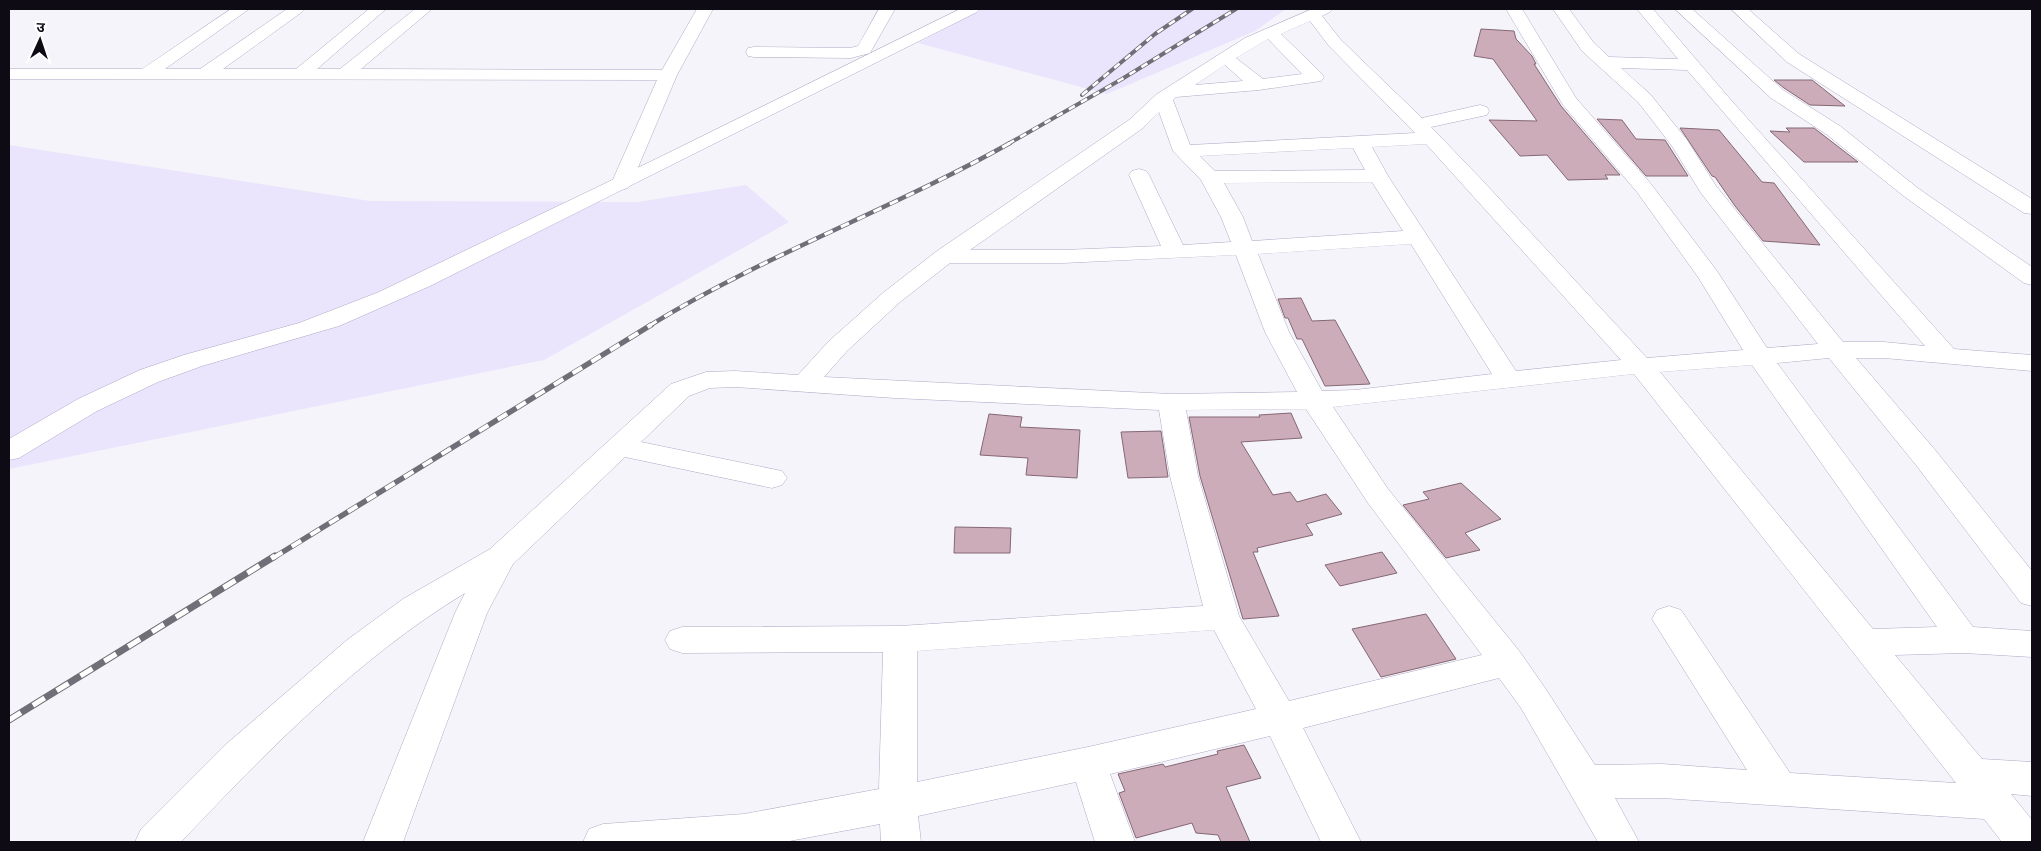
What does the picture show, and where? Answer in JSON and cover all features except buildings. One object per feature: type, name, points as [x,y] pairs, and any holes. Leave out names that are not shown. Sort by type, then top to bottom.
[{"type":"street","points":[[146,74],[241,9]]},
{"type":"street","points":[[202,74],[297,9]]},
{"type":"street","points":[[300,75],[378,9]]},
{"type":"street","points":[[344,75],[424,9]]},
{"type":"street","points":[[621,184],[668,75],[705,9]]},
{"type":"street","points":[[754,52],[851,53],[861,51],[867,46],[887,9]]},
{"type":"street","points":[[9,451],[62,419],[127,386],[168,369],[218,352],[315,327],[352,312],[534,228],[972,9]]},
{"type":"street","points":[[1514,9],[1569,101],[1644,188],[1709,276],[1760,356],[1964,640]]},
{"type":"street","points":[[1561,9],[1588,47],[1644,98],[1680,144],[1708,189],[1926,458],[2032,594]]},
{"type":"street","points":[[1645,9],[1946,356]]},
{"type":"street","points":[[1683,9],[1777,94],[1833,130],[1912,193],[2032,278]]},
{"type":"street","points":[[1739,9],[1793,58],[2032,208]]},
{"type":"street","points":[[805,383],[838,346],[892,297],[945,256],[1136,124],[1168,95],[1251,41],[1319,12],[1335,43],[1425,131],[1641,366],[2026,842]]},
{"type":"street","points":[[1168,95],[1315,77],[1271,33]]},
{"type":"street","points":[[1225,57],[1259,85]]},
{"type":"street","points":[[1605,62],[1692,65]]},
{"type":"street","points":[[9,74],[668,75]]},
{"type":"street","points":[[1168,95],[1182,151],[1210,177],[1232,217],[1277,332],[1314,400],[1378,496],[1508,662],[1533,698],[1585,782],[1619,842]]},
{"type":"street","points":[[1182,151],[1359,142],[1425,131],[1480,111]]},
{"type":"street","points":[[1359,142],[1378,176],[1509,380]]},
{"type":"street","points":[[1139,176],[1175,252]]},
{"type":"street","points":[[1210,177],[1378,176]]},
{"type":"street","points":[[945,256],[1071,257],[1418,237]]},
{"type":"street","points":[[155,842],[237,757],[358,650],[415,608],[501,557],[680,390],[706,380],[735,379],[894,390],[1172,402],[1355,398],[1641,366],[1837,350],[1884,350],[2032,363]]},
{"type":"street","points":[[1172,402],[1184,476],[1223,617],[1279,717],[1341,842]]},
{"type":"street","points":[[619,447],[772,478]]},
{"type":"street","points":[[383,842],[471,613],[501,557]]},
{"type":"street","points":[[682,640],[900,639],[1223,617]]},
{"type":"street","points":[[1669,619],[1779,788]]},
{"type":"street","points":[[900,639],[898,803],[901,842]]},
{"type":"street","points":[[1865,642],[1964,640],[2032,644]]},
{"type":"street","points":[[603,842],[744,832],[898,803],[1088,763],[1358,700],[1508,662]]},
{"type":"street","points":[[1088,763],[1115,842]]},
{"type":"street","points":[[1585,782],[1662,781],[1779,788],[1984,789],[2032,779]]},
{"type":"shaded area","points":[[982,9],[1286,9],[1255,31],[1107,94],[918,43]]},
{"type":"shaded area","points":[[9,145],[370,201],[637,202],[746,185],[789,222],[544,360],[9,469]]},
{"type":"railway","points":[[1082,95],[1155,34],[1192,9]]},
{"type":"railway","points":[[1008,144],[1122,79],[1236,9]]},
{"type":"railway","points":[[649,326],[737,277],[966,167],[1010,143]]},
{"type":"railway","points":[[273,558],[651,325]]},
{"type":"railway","points":[[9,720],[275,556]]}]
